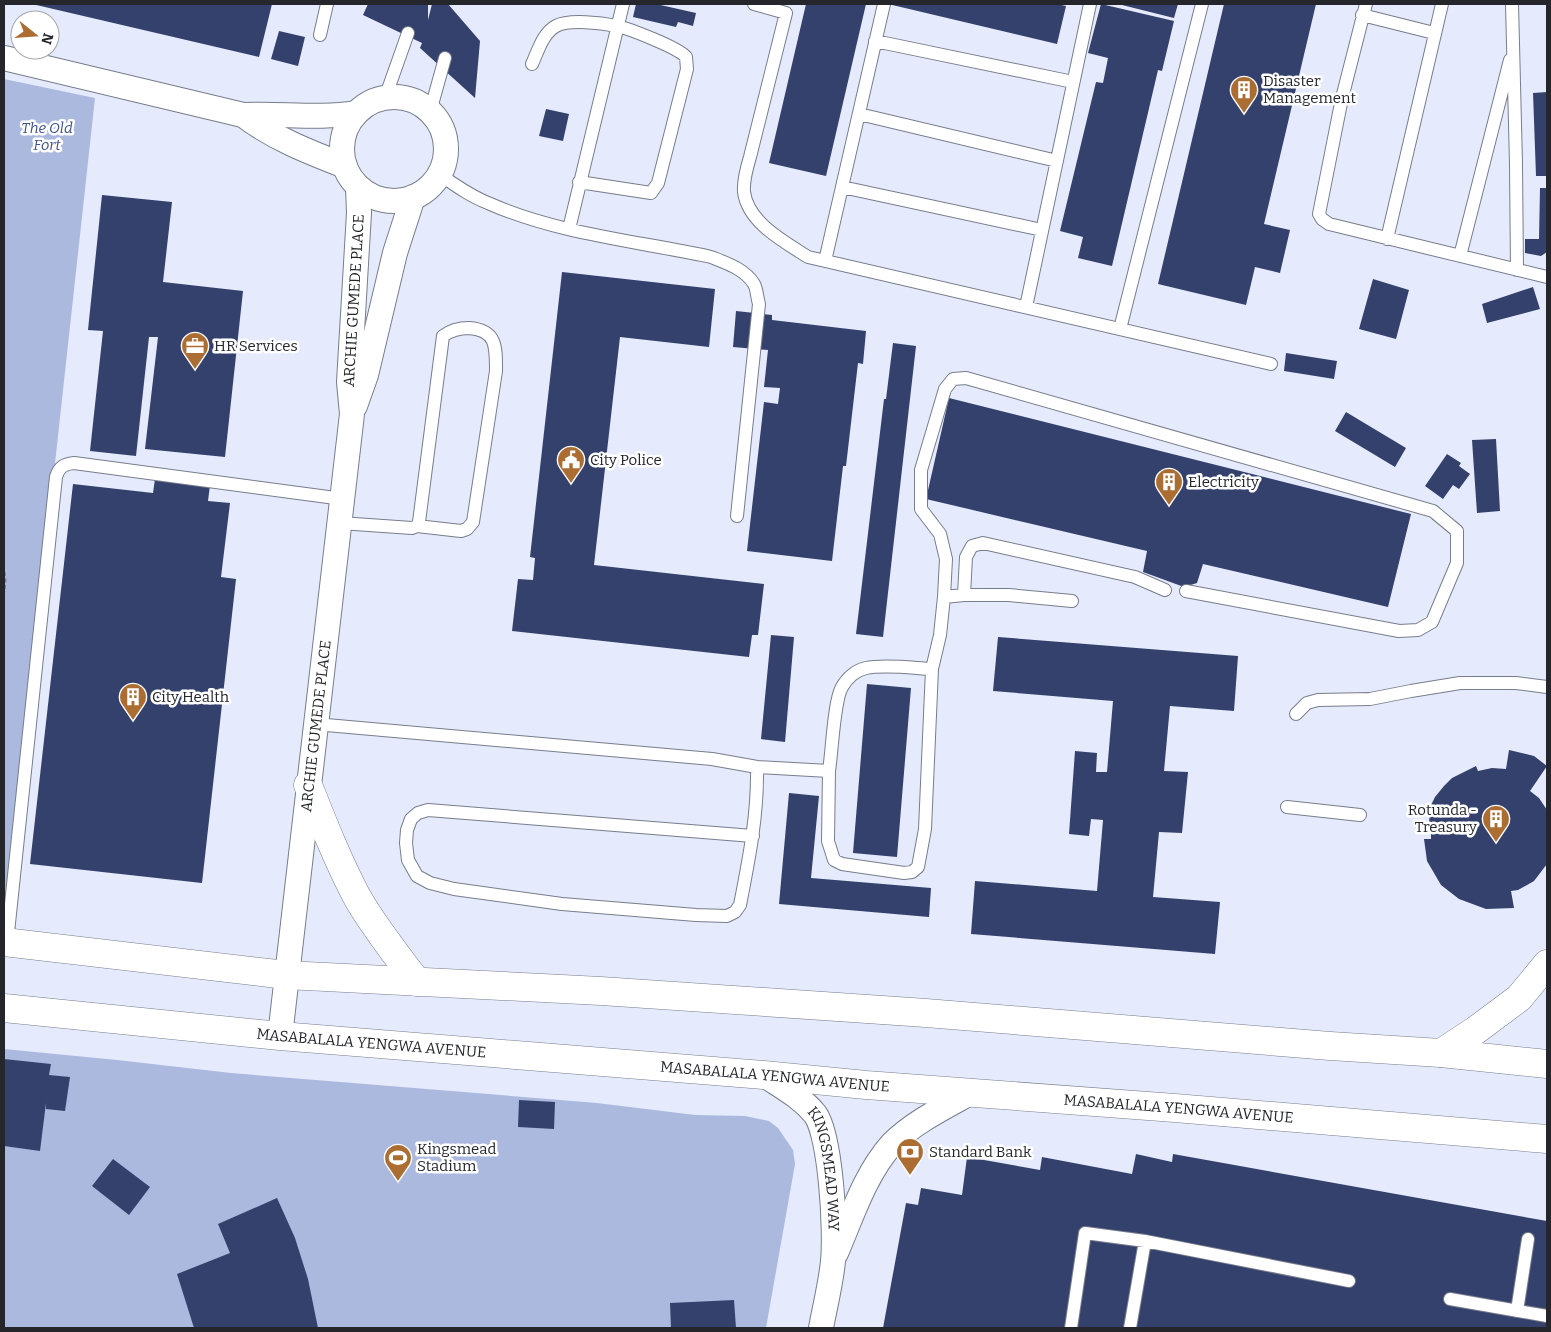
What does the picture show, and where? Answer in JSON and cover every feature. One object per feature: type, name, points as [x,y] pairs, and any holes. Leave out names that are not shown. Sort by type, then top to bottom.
[{"type":"main road","points":[[308,785],[344,872],[358,898],[372,922],[417,982]]},
{"type":"main road","points":[[5,942],[286,975],[601,991],[917,1012],[1330,1046],[1441,1052],[1547,1064]]},
{"type":"main road","points":[[1441,1052],[1476,1030],[1519,998],[1547,964]]},
{"type":"main road","name":"MASABALALA YENGWA AVENUE","points":[[4,1008],[280,1036],[764,1075],[866,1086],[972,1092],[1547,1139]]},
{"type":"street","points":[[4,58],[243,115],[339,116],[356,113]]},
{"type":"street","points":[[385,98],[401,98],[417,102],[430,112],[438,122],[444,135],[446,148],[444,162],[432,184],[424,192],[399,201],[384,200],[370,196],[358,187],[344,166],[342,152],[343,138],[348,125],[356,113],[369,103],[385,98]]},
{"type":"street","points":[[243,115],[260,128],[344,166]]},
{"type":"street","name":"ARCHIE GUMEDE PLACE","points":[[280,1036],[352,414],[349,382],[359,213],[358,187]]},
{"type":"street","name":"ARCHIE GUMEDE PLACE","points":[[352,414],[366,375],[395,253],[413,197]]},
{"type":"street","name":"KINGSMEAD WAY","points":[[764,1075],[803,1101],[816,1116],[824,1138],[832,1187],[833,1259],[821,1328]]},
{"type":"street","name":"KINGSMEAD WAY","points":[[833,1259],[869,1178],[892,1145],[910,1129],[972,1092]]},
{"type":"lane","points":[[320,35],[327,4]]},
{"type":"lane","points":[[569,229],[623,4]]},
{"type":"lane","points":[[754,4],[787,8],[747,166],[744,192],[757,219],[769,232],[808,257],[1271,364]]},
{"type":"lane","points":[[825,261],[884,4]]},
{"type":"lane","points":[[1026,307],[1090,4]]},
{"type":"lane","points":[[1120,329],[1202,4]]},
{"type":"lane","points":[[1387,239],[1442,4]]},
{"type":"lane","points":[[1512,4],[1517,270]]},
{"type":"lane","points":[[1434,33],[1364,10],[1342,98],[1319,214],[1328,224],[1547,277]]},
{"type":"lane","points":[[532,64],[545,37],[555,26],[573,22],[617,26],[683,53],[688,60],[658,183],[654,190],[651,193],[579,182]]},
{"type":"lane","points":[[385,98],[408,33]]},
{"type":"lane","points":[[875,41],[1073,82]]},
{"type":"lane","points":[[1460,256],[1514,45]]},
{"type":"lane","points":[[430,112],[445,58]]},
{"type":"lane","points":[[858,114],[1056,161]]},
{"type":"lane","points":[[439,174],[465,192],[518,215],[569,229],[710,257],[731,264],[744,272],[755,285],[759,304],[737,516]]},
{"type":"lane","points":[[842,187],[1042,230]]},
{"type":"lane","points":[[340,523],[468,530],[473,522],[496,371],[494,342],[489,333],[478,329],[462,328],[451,330],[443,336],[420,522],[417,526]]},
{"type":"lane","points":[[932,669],[866,668],[849,677],[841,688],[836,712],[829,771],[828,841],[834,860],[842,864],[904,873],[915,870],[920,862],[925,829],[932,669],[940,634],[946,559],[940,534],[921,509],[921,470],[945,389],[953,379],[966,378],[1433,511],[1457,531],[1457,563],[1432,622],[1418,630],[1399,631],[1186,591]]},
{"type":"lane","points":[[5,942],[58,470],[67,464],[74,463],[343,499]]},
{"type":"lane","points":[[964,595],[966,557],[972,546],[983,543],[1135,577],[1165,590]]},
{"type":"lane","points":[[944,597],[1009,595],[1072,602]]},
{"type":"lane","points":[[1296,714],[1307,703],[1318,700],[1370,699],[1460,683],[1516,683],[1547,686]]},
{"type":"lane","points":[[315,724],[712,759],[757,767],[829,771]]},
{"type":"lane","points":[[753,836],[428,810],[418,813],[411,818],[407,830],[406,843],[408,860],[417,876],[430,883],[454,889],[562,904],[727,916],[736,912],[740,905],[753,836],[758,791],[757,767]]},
{"type":"lane","points":[[1287,807],[1360,815]]},
{"type":"lane","points":[[1071,1328],[1085,1233],[1145,1241],[1349,1280]]},
{"type":"lane","points":[[1517,1310],[1528,1239]]},
{"type":"lane","points":[[1130,1328],[1145,1241]]},
{"type":"lane","points":[[1450,1299],[1547,1316]]},
{"type":"path","points":[[4,572],[4,592]]},
{"type":"green space","name":"The Old Fort","points":[[4,79],[95,98],[7,902],[4,902]]},
{"type":"green space","name":"Kingsmead Stadium","points":[[4,1049],[231,1073],[597,1103],[695,1115],[745,1116],[769,1121],[778,1128],[793,1150],[795,1164],[766,1328],[4,1328]]},
{"type":"building","points":[[32,4],[272,4],[259,57]]},
{"type":"building","points":[[368,4],[428,4],[428,20],[432,4],[448,4],[480,41],[475,98],[420,48],[422,43],[363,15]]},
{"type":"building","points":[[636,4],[656,4],[696,13],[693,26],[678,22],[676,27],[633,17]]},
{"type":"building","points":[[806,4],[866,4],[826,176],[769,163]]},
{"type":"building","points":[[888,4],[1057,4],[1066,6],[1057,44]]},
{"type":"building","points":[[1101,4],[1174,21],[1162,71],[1158,70],[1112,266],[1078,258],[1083,237],[1060,231],[1096,82],[1103,83],[1108,58],[1088,53]]},
{"type":"building","points":[[1118,4],[1178,4],[1174,18]]},
{"type":"building","name":"Disaster Management","points":[[1224,4],[1316,4],[1264,224],[1290,230],[1280,273],[1255,267],[1246,305],[1158,284]]},
{"type":"building","points":[[279,31],[305,37],[298,66],[271,59]]},
{"type":"building","points":[[1547,92],[1547,176],[1536,176],[1533,93]]},
{"type":"building","points":[[546,109],[569,114],[563,141],[539,136]]},
{"type":"building","points":[[1540,188],[1547,188],[1547,252],[1541,256],[1525,253],[1525,239],[1539,239]]},
{"type":"building","points":[[102,195],[172,202],[163,282],[243,291],[225,457],[145,449],[158,337],[149,337],[136,456],[90,451],[103,331],[88,330]]},
{"type":"building","points":[[562,272],[715,289],[709,347],[620,337],[594,565],[764,584],[758,635],[752,635],[749,657],[512,631],[518,579],[533,580],[535,558],[530,557]]},
{"type":"building","points":[[1373,279],[1409,290],[1396,339],[1359,329]]},
{"type":"building","points":[[1533,287],[1540,309],[1487,323],[1482,304]]},
{"type":"building","points":[[736,311],[772,315],[772,320],[866,331],[863,364],[858,363],[846,466],[843,466],[832,561],[747,551],[764,402],[778,404],[780,388],[764,387],[768,350],[733,347]]},
{"type":"building","points":[[893,343],[916,346],[883,637],[856,634],[884,399],[886,399]]},
{"type":"building","points":[[1286,353],[1337,361],[1334,379],[1284,371]]},
{"type":"building","name":"Electricity","points":[[949,398],[1411,514],[1388,607],[1203,564],[1197,583],[1184,587],[1143,572],[1147,551],[926,499]]},
{"type":"building","points":[[1346,412],[1406,448],[1395,467],[1335,431]]},
{"type":"building","points":[[1496,439],[1500,511],[1477,513],[1472,440]]},
{"type":"building","points":[[1447,454],[1461,463],[1459,466],[1470,474],[1459,489],[1453,485],[1443,499],[1425,486]]},
{"type":"building","name":"City Health","points":[[155,479],[210,485],[208,501],[230,503],[221,577],[236,579],[202,883],[30,864],[73,484],[153,493]]},
{"type":"building","points":[[771,635],[794,637],[785,742],[761,739]]},
{"type":"building","points":[[998,637],[1238,656],[1234,711],[1170,706],[1164,771],[1188,772],[1182,833],[1159,832],[1153,897],[1220,902],[1215,954],[971,934],[975,881],[1097,891],[1103,820],[1091,819],[1089,836],[1069,834],[1075,751],[1097,753],[1096,772],[1107,772],[1113,701],[993,691]]},
{"type":"building","points":[[867,684],[911,688],[897,857],[853,853]]},
{"type":"building","name":"Rotunda - Treasury","points":[[1509,750],[1534,756],[1547,766],[1530,791],[1539,798],[1547,810],[1547,864],[1534,881],[1518,890],[1511,891],[1514,908],[1486,909],[1459,899],[1441,885],[1427,861],[1424,839],[1431,839],[1431,833],[1428,832],[1430,813],[1436,814],[1437,810],[1430,807],[1444,786],[1452,778],[1476,766],[1478,771],[1492,768],[1506,769]]},
{"type":"building","points":[[789,793],[819,796],[811,878],[931,888],[929,917],[779,904]]},
{"type":"building","points":[[4,1059],[51,1064],[49,1075],[70,1077],[65,1111],[46,1109],[46,1103],[40,1151],[4,1146]]},
{"type":"building","points":[[519,1100],[555,1102],[554,1129],[518,1127]]},
{"type":"building","points":[[1136,1154],[1172,1162],[1173,1154],[1547,1221],[1547,1328],[883,1328],[906,1203],[918,1205],[921,1188],[962,1195],[967,1157],[1040,1170],[1042,1157],[1132,1174]]},
{"type":"building","points":[[113,1159],[150,1187],[129,1215],[92,1186]]},
{"type":"building","points":[[277,1198],[295,1238],[308,1279],[318,1328],[194,1328],[177,1274],[230,1253],[218,1224]]},
{"type":"building","points":[[734,1300],[736,1328],[671,1328],[670,1303]]},
{"type":"place","name":"Disaster Management","points":[[1244,114]]},
{"type":"place","name":"HR Services","points":[[195,370]]},
{"type":"place","name":"City Police","points":[[571,484]]},
{"type":"place","name":"Electricity","points":[[1169,506]]},
{"type":"place","name":"City Health","points":[[133,721]]},
{"type":"place","name":"Rotunda - Treasury","points":[[1496,843]]},
{"type":"place","name":"Standard Bank","points":[[910,1176]]},
{"type":"place","name":"Kingsmead Stadium","points":[[398,1182]]}]
